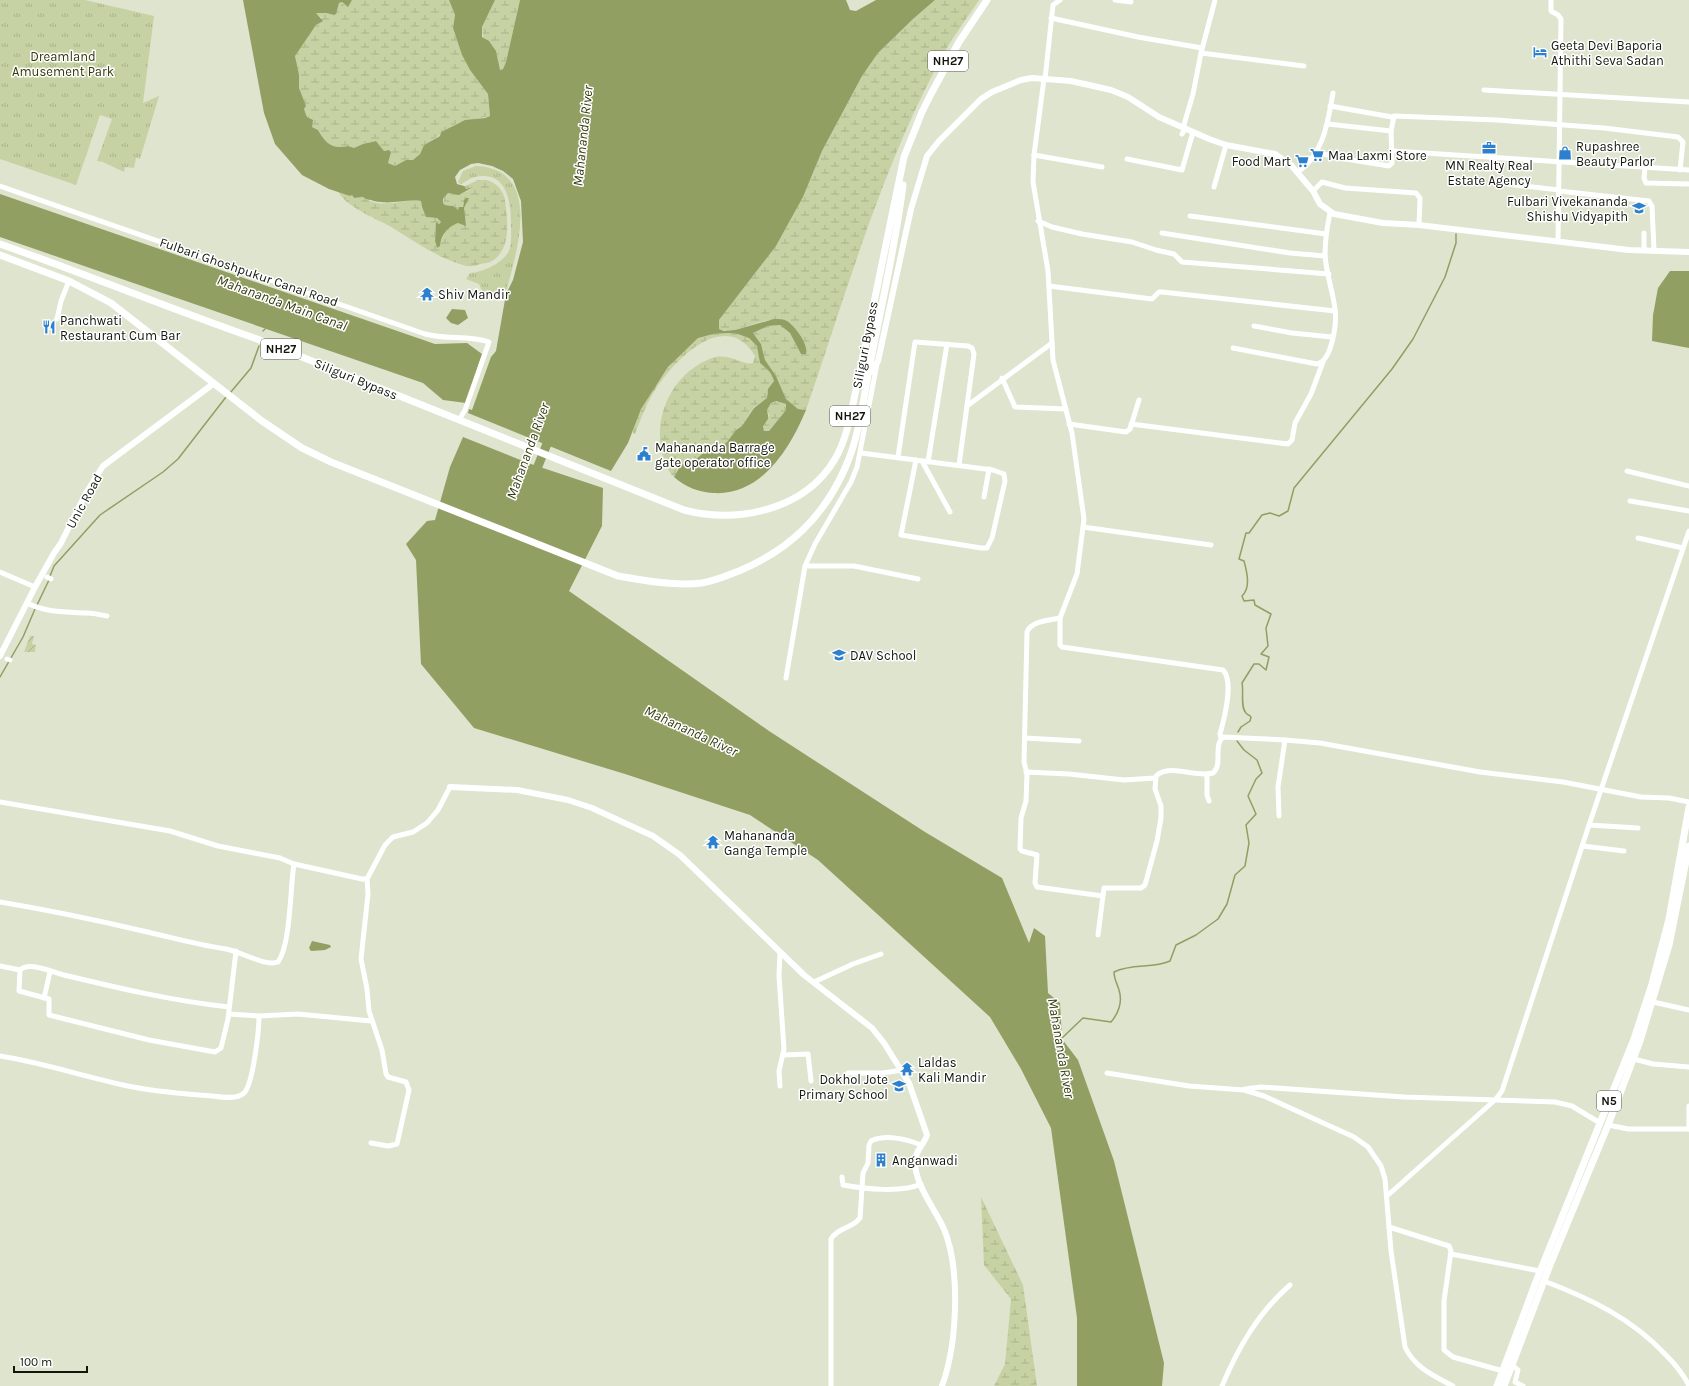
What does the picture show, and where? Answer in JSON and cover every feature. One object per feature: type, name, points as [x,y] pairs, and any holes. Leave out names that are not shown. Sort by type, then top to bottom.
[{"type":"highway","name":"Siliguri Bypass","points":[[0,244],[97,278],[201,319],[257,339],[684,510],[701,514],[740,515],[782,505],[805,493],[817,482],[836,458],[849,421],[904,157],[931,94],[959,42],[987,0]]},
{"type":"highway","name":"NH27","points":[[216,386],[235,402],[302,448],[331,462],[618,576],[664,584],[702,583],[720,579],[772,555],[787,545],[811,523],[832,493],[846,465],[856,433],[899,213],[904,173],[916,126]]},
{"type":"highway","points":[[0,255],[69,281],[112,303],[216,386]]},
{"type":"highway","name":"N5","points":[[1605,1122],[1652,984],[1669,919],[1689,807]]},
{"type":"highway","name":"N5","points":[[1497,1386],[1605,1122],[1634,1059],[1653,1002],[1672,931],[1689,846]]},
{"type":"highway","name":"N5","points":[[1504,1386],[1541,1280],[1540,1271],[1561,1229]]},
{"type":"main road","points":[[868,373],[872,371],[878,361],[911,209],[927,156],[939,141],[981,99],[992,92],[1021,80],[1032,78],[1072,81],[1111,90],[1183,130],[1193,132],[1226,145],[1275,154],[1298,172],[1313,191],[1320,204],[1330,213],[1377,222],[1419,225],[1644,250],[1689,252]]},
{"type":"main road","name":"Unic Road","points":[[0,656],[35,587],[61,543],[86,493],[103,466],[216,386]]},
{"type":"main road","points":[[450,787],[517,790],[568,800],[592,808],[653,836],[680,855],[814,982],[864,1020],[884,1043],[913,1090],[928,1135],[921,1145],[915,1161],[921,1184],[946,1233],[956,1279],[956,1295],[950,1357],[942,1386]]},
{"type":"street","points":[[1026,772],[1069,774],[1128,780],[1156,778],[1158,775],[1167,771],[1207,774],[1216,770],[1219,743],[1221,738],[1220,732],[1227,701],[1227,680],[1223,670],[1062,647],[1059,642],[1060,618],[1077,574],[1084,513],[1070,424],[1053,360],[1049,286],[1045,251],[1038,221],[1033,182],[1034,155],[1051,18],[1053,5],[1060,0]]},
{"type":"street","points":[[1115,0],[1131,2]]},
{"type":"street","points":[[1183,130],[1215,0]]},
{"type":"street","points":[[1551,0],[1551,11],[1558,15],[1561,19],[1558,241]]},
{"type":"street","points":[[1051,18],[1202,51],[1304,66]]},
{"type":"street","points":[[1484,90],[1559,93],[1689,102]]},
{"type":"street","points":[[1298,172],[1316,152],[1328,124],[1333,93]]},
{"type":"street","points":[[1330,106],[1392,117],[1395,115],[1604,128],[1678,138],[1683,142],[1680,170]]},
{"type":"street","points":[[1316,152],[1340,158],[1389,166],[1392,163],[1392,117]]},
{"type":"street","points":[[1328,124],[1391,131]]},
{"type":"street","points":[[1127,160],[1182,170],[1193,132]]},
{"type":"street","points":[[1214,187],[1226,145]]},
{"type":"street","points":[[1392,151],[1689,170]]},
{"type":"street","points":[[1034,155],[1102,167]]},
{"type":"street","points":[[1645,167],[1644,178],[1646,183],[1689,184]]},
{"type":"street","points":[[1313,191],[1322,182],[1345,188],[1416,193],[1420,198],[1419,225]]},
{"type":"street","points":[[1507,184],[1649,201],[1652,206],[1654,250]]},
{"type":"street","name":"Fulbari Ghoshpukur Canal Road","points":[[0,186],[425,334],[439,338],[472,337],[489,342],[462,422]]},
{"type":"street","points":[[1131,424],[1288,444],[1292,440],[1295,423],[1311,394],[1330,348],[1332,337],[1335,311],[1325,256],[1326,234],[1330,213]]},
{"type":"street","points":[[1190,216],[1326,234]]},
{"type":"street","points":[[1038,221],[1056,228],[1082,234],[1132,242],[1174,254],[1182,262],[1329,274]]},
{"type":"street","points":[[1162,233],[1290,253],[1325,256]]},
{"type":"street","points":[[1644,233],[1644,250]]},
{"type":"street","points":[[57,319],[61,301],[69,281]]},
{"type":"street","points":[[1049,286],[1152,298],[1159,292],[1162,292],[1234,302],[1335,311]]},
{"type":"street","points":[[1254,326],[1292,333],[1332,337]]},
{"type":"street","points":[[898,457],[915,342],[968,346],[974,350],[959,465]]},
{"type":"street","points":[[967,406],[1002,378],[1052,343]]},
{"type":"street","points":[[861,453],[898,457],[922,461],[989,469],[1004,474],[1005,481],[990,546],[985,549],[901,536],[922,461],[947,344]]},
{"type":"street","points":[[1234,348],[1317,364],[1323,362]]},
{"type":"street","points":[[786,678],[805,566],[815,544],[851,482],[861,453],[878,361]]},
{"type":"street","points":[[1002,378],[1015,407],[1066,408]]},
{"type":"street","points":[[1070,424],[1126,432],[1131,424],[1140,400]]},
{"type":"street","points":[[922,461],[950,512]]},
{"type":"street","points":[[984,497],[989,469]]},
{"type":"street","points":[[1627,471],[1689,486]]},
{"type":"street","points":[[1630,501],[1689,511]]},
{"type":"street","points":[[1083,527],[1211,545]]},
{"type":"street","points":[[1387,1196],[1502,1092],[1589,825],[1689,531]]},
{"type":"street","points":[[1638,538],[1683,548]]},
{"type":"street","points":[[805,566],[854,566],[918,579]]},
{"type":"street","points":[[0,572],[35,587]]},
{"type":"street","points":[[27,603],[36,608],[43,608],[63,613],[88,613],[106,616]]},
{"type":"street","points":[[1060,618],[1035,624],[1028,630],[1024,764],[1026,772],[1026,801],[1021,818],[1020,849],[1022,851],[1037,855],[1036,885],[1040,888],[1103,896]]},
{"type":"street","points":[[1025,738],[1079,741]]},
{"type":"street","points":[[1221,738],[1285,740],[1320,743],[1480,772],[1563,782],[1601,791],[1689,802]]},
{"type":"street","points":[[1279,816],[1278,787],[1285,740]]},
{"type":"street","points":[[1207,774],[1207,795],[1209,801]]},
{"type":"street","points":[[1098,935],[1104,889],[1106,887],[1141,888],[1145,885],[1157,841],[1161,811],[1156,792],[1156,778]]},
{"type":"street","points":[[371,1143],[391,1146],[398,1143],[409,1087],[406,1082],[388,1077],[386,1074],[381,1046],[371,1021],[368,1007],[367,989],[361,959],[368,894],[368,879],[385,844],[393,837],[413,832],[427,823],[438,810],[450,787]]},
{"type":"street","points":[[0,802],[170,831],[218,846],[280,858],[294,864],[355,878],[368,879]]},
{"type":"street","points":[[1589,825],[1638,828]]},
{"type":"street","points":[[1583,846],[1624,851]]},
{"type":"street","points":[[0,902],[57,912],[236,951],[266,962],[276,963],[280,959],[289,918],[294,864]]},
{"type":"street","points":[[20,970],[19,992],[49,999],[48,1013],[50,1015],[149,1040],[215,1052],[221,1048],[229,1014],[236,951]]},
{"type":"street","points":[[780,951],[779,976],[783,1055],[780,1071],[780,1086]]},
{"type":"street","points":[[814,982],[853,964],[880,954]]},
{"type":"street","points":[[0,966],[20,970],[27,966],[160,997],[229,1008]]},
{"type":"street","points":[[44,998],[50,972]]},
{"type":"street","points":[[1653,1002],[1689,1010]]},
{"type":"street","points":[[229,1014],[259,1016],[298,1014],[371,1021]]},
{"type":"street","points":[[0,1056],[53,1066],[113,1082],[152,1090],[238,1097],[246,1092],[248,1085],[256,1047],[259,1016]]},
{"type":"street","points":[[783,1055],[808,1054],[811,1081]]},
{"type":"street","points":[[1634,1059],[1653,1064],[1689,1067]]},
{"type":"street","points":[[848,1074],[883,1073],[902,1070]]},
{"type":"street","points":[[1107,1073],[1189,1086],[1238,1090],[1264,1096],[1362,1142],[1381,1166],[1385,1179],[1389,1226],[1405,1347],[1410,1357],[1420,1368],[1454,1386]]},
{"type":"street","points":[[1238,1090],[1261,1087],[1404,1097],[1496,1099],[1567,1104],[1605,1122],[1628,1129],[1689,1129],[1689,1106]]},
{"type":"street","points":[[831,1386],[833,1282],[831,1241],[835,1234],[858,1220],[861,1212],[863,1173],[868,1163],[869,1145],[871,1141],[877,1139],[899,1138],[921,1145]]},
{"type":"street","points":[[842,1178],[843,1185],[862,1187],[904,1190],[921,1184]]},
{"type":"street","points":[[1389,1226],[1449,1246],[1451,1254],[1444,1301],[1444,1350],[1454,1357],[1503,1370]]},
{"type":"street","points":[[1451,1254],[1540,1271]]},
{"type":"street","points":[[1541,1280],[1596,1302],[1639,1330],[1655,1343],[1677,1366],[1688,1386]]},
{"type":"street","points":[[1222,1386],[1240,1347],[1267,1308],[1290,1285]]},
{"type":"street","points":[[1512,1364],[1518,1370],[1515,1382],[1523,1386]]},
{"type":"green space","name":"Dreamland Amusement Park","points":[[0,0],[85,0],[154,16],[143,103],[159,96],[140,159],[136,158],[134,168],[125,167],[124,172],[103,162],[97,161],[112,119],[100,115],[76,185],[0,159]]},
{"type":"green space","points":[[352,0],[449,0],[455,15],[453,28],[462,55],[470,70],[488,94],[490,116],[458,123],[441,132],[440,135],[424,145],[420,154],[413,160],[406,160],[395,166],[388,163],[391,152],[389,150],[384,151],[376,141],[354,148],[348,146],[338,147],[327,142],[318,130],[312,127],[304,109],[306,106],[300,94],[295,56],[305,39],[322,18],[315,13],[334,15],[339,3],[342,2],[346,6]]},
{"type":"green space","points":[[495,0],[520,0],[506,62],[503,69],[499,70],[496,51],[483,37],[482,27]]},
{"type":"green space","points":[[935,0],[979,0],[942,56],[917,105],[881,191],[865,234],[806,410],[798,409],[786,399],[776,376],[765,360],[761,344],[753,333],[768,326],[780,325],[790,333],[801,354],[806,349],[793,327],[787,322],[772,320],[763,321],[735,330],[725,331],[719,329],[719,320],[776,246],[803,197],[822,151],[862,76],[878,53]]},
{"type":"green space","points":[[476,166],[498,171],[511,182],[519,199],[520,218],[518,240],[504,299],[482,291],[479,284],[466,279],[470,273],[486,269],[502,260],[509,251],[511,241],[510,206],[505,189],[500,182],[494,178],[485,176],[469,179],[461,184],[458,182],[463,171]]},
{"type":"green space","points":[[478,180],[487,180],[499,187],[503,194],[507,215],[505,244],[498,256],[491,262],[473,266],[463,265],[451,261],[434,253],[393,228],[362,212],[347,202],[338,191],[352,195],[354,198],[363,197],[376,203],[421,201],[426,217],[437,218],[441,222],[439,224],[436,222],[435,243],[438,248],[446,230],[458,223],[466,225],[464,212],[465,205],[469,198],[463,200],[464,202],[462,208],[457,210],[450,205],[445,205],[443,203],[444,198],[448,193],[461,194],[471,189],[471,187],[467,190],[463,187]]},
{"type":"green space","points":[[728,333],[748,337],[755,342],[758,348],[760,363],[768,368],[774,381],[767,393],[767,398],[754,407],[742,426],[737,429],[727,442],[723,445],[716,445],[695,460],[681,465],[674,477],[669,472],[665,462],[660,438],[664,409],[669,396],[677,384],[687,373],[699,364],[712,358],[724,357],[745,363],[753,363],[755,356],[742,342],[728,336],[714,338],[699,345],[684,356],[660,382],[647,404],[635,434],[633,434],[634,424],[648,397],[658,382],[689,344],[704,335]]},
{"type":"green space","points":[[776,401],[786,404],[786,410],[769,431],[764,431],[763,425],[769,416],[767,410],[771,403]]},
{"type":"green space","points":[[30,636],[34,636],[32,644],[36,645],[35,652],[24,652]]},
{"type":"green space","points":[[981,1197],[1023,1285],[1037,1386],[994,1386],[1005,1364],[1011,1299],[984,1265]]},
{"type":"water","points":[[243,0],[352,0],[348,7],[342,2],[339,3],[336,14],[334,15],[316,13],[323,21],[316,25],[295,56],[299,75],[299,88],[306,106],[304,109],[307,117],[313,120],[312,127],[318,130],[324,139],[330,144],[338,147],[348,146],[354,148],[376,141],[384,151],[389,150],[391,152],[388,163],[395,166],[406,160],[413,160],[420,154],[424,145],[440,136],[441,132],[465,120],[490,116],[488,94],[470,70],[462,55],[453,28],[455,15],[449,0],[495,0],[482,27],[482,37],[489,41],[496,51],[500,70],[503,69],[506,62],[520,0],[846,0],[850,10],[856,11],[876,0],[935,0],[878,53],[862,76],[822,151],[803,197],[776,246],[719,320],[719,329],[724,331],[735,330],[774,319],[785,320],[797,331],[806,350],[806,354],[801,354],[790,333],[780,325],[768,326],[753,333],[761,344],[765,360],[776,376],[786,399],[798,409],[806,410],[791,440],[772,467],[746,487],[730,492],[713,493],[697,490],[683,484],[674,477],[681,465],[695,460],[712,446],[723,445],[727,442],[736,430],[742,426],[754,408],[767,398],[768,389],[774,381],[770,372],[760,363],[757,346],[749,338],[738,334],[728,333],[713,334],[698,338],[668,367],[641,409],[628,443],[611,471],[468,413],[469,409],[472,410],[491,357],[496,351],[506,294],[513,280],[523,242],[521,201],[513,179],[503,171],[492,166],[478,163],[471,164],[460,170],[455,177],[457,184],[464,186],[466,189],[473,187],[459,195],[448,193],[443,199],[443,203],[445,205],[453,206],[458,210],[459,207],[463,207],[463,201],[466,198],[469,198],[464,208],[466,226],[458,223],[448,229],[443,235],[440,246],[437,248],[435,241],[436,222],[439,224],[441,222],[437,218],[426,217],[421,201],[380,202],[363,197],[354,198],[352,195],[350,196],[329,189],[302,175],[275,144],[264,113]],"holes":[[[776,401],[786,404],[786,410],[769,431],[764,431],[763,426],[768,419],[767,410],[771,403]]]},
{"type":"water","name":"Mahananda Main Canal","points":[[0,194],[435,344],[467,343],[482,354],[466,403],[443,400],[423,383],[0,237]]},
{"type":"water","points":[[1670,271],[1689,271],[1689,348],[1652,341],[1653,315],[1658,288]]},
{"type":"water","points":[[452,309],[465,310],[468,318],[458,325],[451,323],[446,318]]},
{"type":"water","points":[[463,437],[528,463],[603,488],[602,526],[569,591],[769,731],[925,832],[1002,878],[1029,943],[1034,928],[1045,936],[1048,993],[1060,1003],[1062,1039],[1078,1060],[1114,1161],[1164,1363],[1162,1386],[1077,1386],[1077,1318],[1051,1128],[1021,1069],[990,1017],[818,860],[750,815],[625,774],[474,728],[421,664],[416,560],[406,544],[427,521],[435,520],[450,467]]},
{"type":"water","points":[[312,941],[330,945],[331,947],[325,950],[311,951],[309,948]]},
{"type":"waterway","points":[[1238,732],[1241,727],[1250,721],[1251,717],[1246,714],[1243,707],[1242,683],[1254,664],[1259,664],[1266,670],[1269,657],[1261,654],[1268,646],[1266,628],[1271,614],[1255,605],[1254,600],[1244,601],[1242,596],[1247,589],[1248,580],[1244,561],[1239,559],[1246,533],[1249,533],[1262,515],[1270,513],[1279,516],[1288,511],[1294,488],[1392,369],[1413,339],[1445,277],[1456,243],[1456,234]]},
{"type":"waterway","points":[[230,393],[251,368],[259,346]]},
{"type":"waterway","points":[[50,576],[54,566],[100,515],[163,472],[178,459],[226,397]]},
{"type":"waterway","name":"Mahananda River","points":[[534,476],[551,434]]},
{"type":"waterway","points":[[37,605],[49,580]]},
{"type":"waterway","points":[[0,677],[23,637],[35,609]]},
{"type":"waterway","points":[[1062,1038],[1083,1018],[1111,1022],[1118,1012],[1120,1003],[1120,994],[1114,972],[1121,969],[1156,965],[1170,961],[1176,945],[1196,935],[1218,919],[1227,904],[1235,875],[1245,866],[1249,843],[1246,825],[1256,814],[1248,796],[1256,779],[1262,773],[1257,760],[1244,750],[1237,741]]},
{"type":"place","name":"Geeta Devi Baporia Athithi Seva Sadan","points":[[1540,52]]},
{"type":"place","name":"MN Realty Real Estate Agency","points":[[1489,148]]},
{"type":"place","name":"Rupashree Beauty Parlor","points":[[1565,153]]},
{"type":"place","name":"Maa Laxmi Store","points":[[1317,155]]},
{"type":"place","name":"Food Mart","points":[[1302,161]]},
{"type":"place","name":"Fulbari Vivekananda Shishu Vidyapith","points":[[1639,208]]},
{"type":"place","name":"Shiv Mandir","points":[[427,294]]},
{"type":"place","name":"Panchwati Restaurant Cum Bar","points":[[49,327]]},
{"type":"place","name":"Mahananda Barrage gate operator office","points":[[644,454]]},
{"type":"place","name":"DAV School","points":[[839,655]]},
{"type":"place","name":"Mahananda Ganga Temple","points":[[713,842]]},
{"type":"place","name":"Laldas Kali Mandir","points":[[907,1069]]},
{"type":"place","name":"Dokhol Jote Primary School","points":[[899,1086]]},
{"type":"place","name":"Anganwadi","points":[[881,1160]]}]
